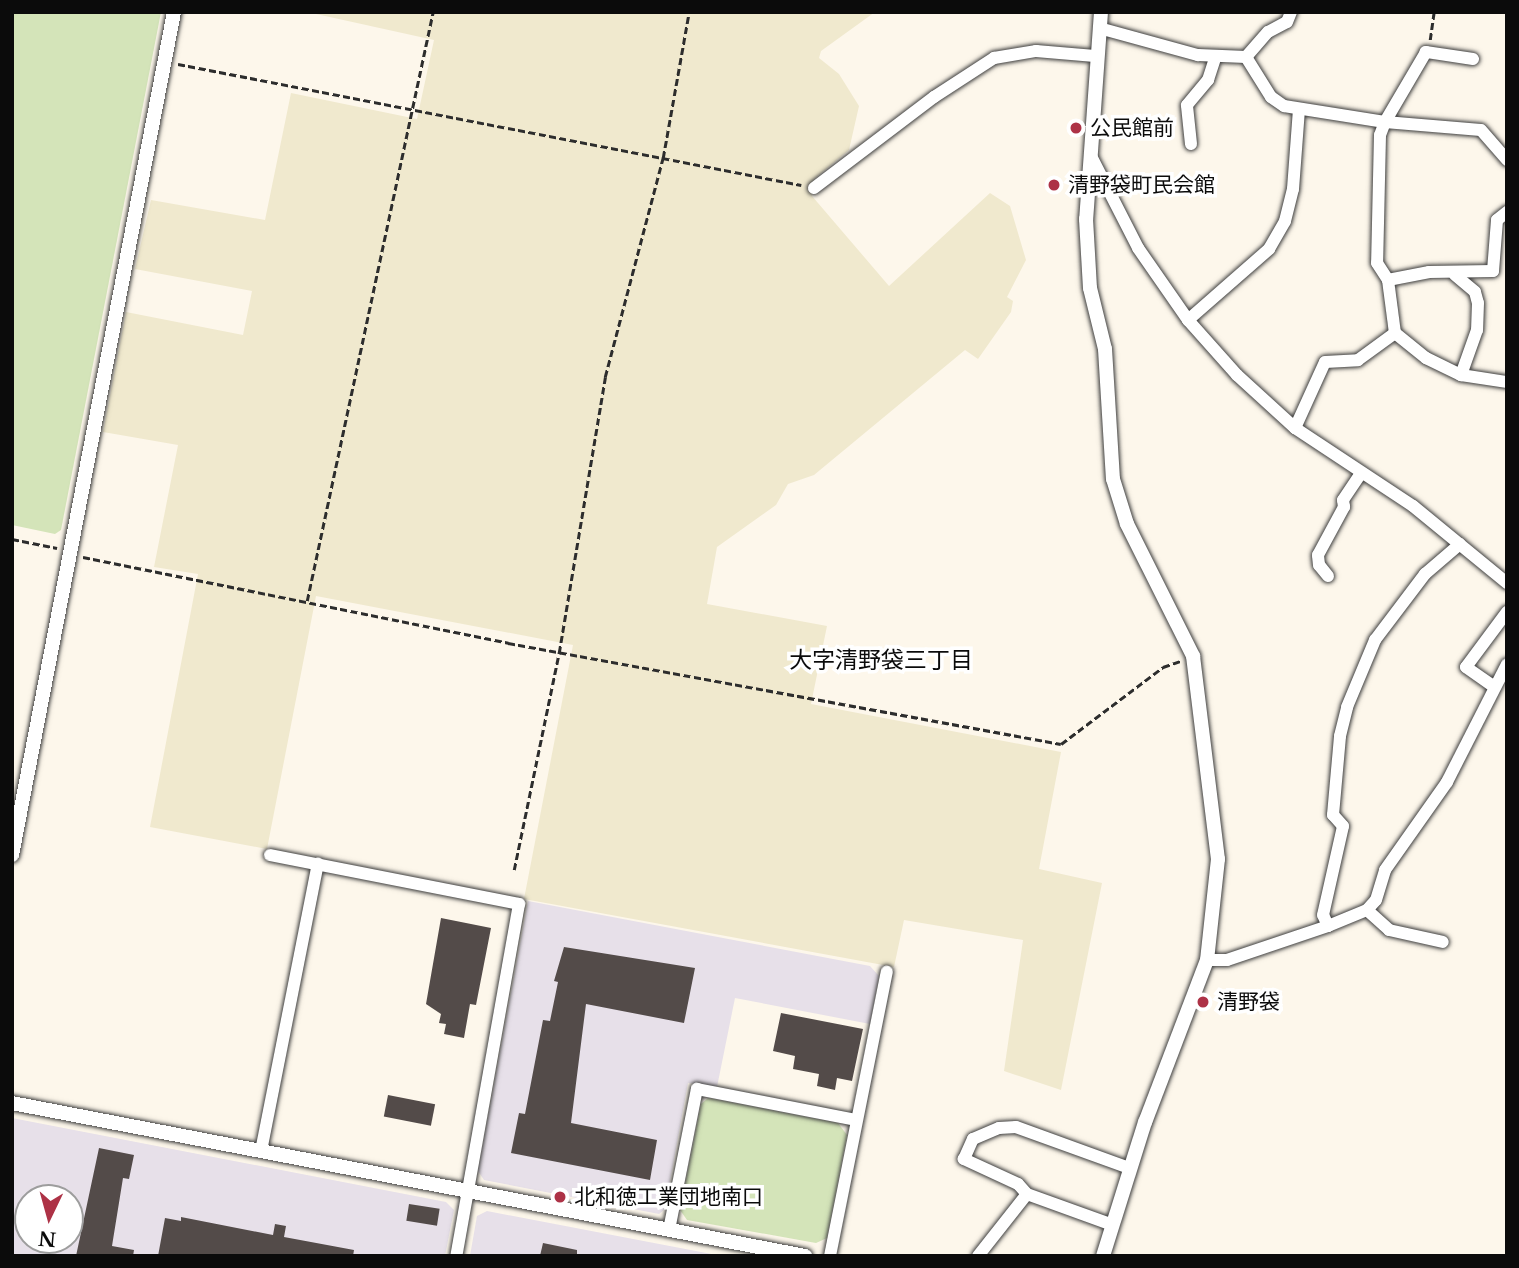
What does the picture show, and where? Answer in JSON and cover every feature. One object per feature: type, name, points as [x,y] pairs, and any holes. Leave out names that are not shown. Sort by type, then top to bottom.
[{"type":"street","points":[[12,855],[174,12]]},
{"type":"street","points":[[1101,12],[1088,151],[1090,288],[1105,349],[1113,479],[1126,524],[1193,656],[1219,859],[1207,960],[1129,1168],[1110,1224],[1103,1256]]},
{"type":"street","points":[[1246,57],[1268,32],[1287,22],[1291,12]]},
{"type":"street","points":[[1099,28],[1153,45],[1246,57]]},
{"type":"street","points":[[814,188],[934,97],[994,58],[1036,51],[1095,56]]},
{"type":"street","points":[[1473,59],[1426,52],[1385,122],[1380,135],[1377,263],[1388,280],[1395,333],[1426,358],[1461,375],[1507,382]]},
{"type":"street","points":[[1191,144],[1187,105],[1208,80],[1216,55]]},
{"type":"street","points":[[1246,57],[1271,97],[1284,106],[1385,122],[1481,130],[1507,160]]},
{"type":"street","points":[[1188,320],[1269,248],[1284,221],[1293,189],[1299,108]]},
{"type":"street","points":[[1088,151],[1139,248],[1188,320],[1237,375],[1295,428],[1413,506],[1507,583]]},
{"type":"street","points":[[1388,280],[1429,272],[1455,275],[1493,271],[1497,220],[1507,212]]},
{"type":"street","points":[[1455,275],[1475,292],[1478,303],[1477,330],[1461,375]]},
{"type":"street","points":[[1295,428],[1325,362],[1358,360],[1395,333]]},
{"type":"street","points":[[1328,576],[1319,565],[1318,555],[1344,507],[1343,500],[1362,473]]},
{"type":"street","points":[[1328,926],[1323,915],[1343,827],[1333,815],[1340,736],[1347,707],[1375,640],[1425,574],[1460,544]]},
{"type":"street","points":[[1493,686],[1466,667],[1507,612]]},
{"type":"street","points":[[1207,960],[1227,960],[1328,926],[1367,909],[1376,900],[1385,870],[1447,782],[1493,686],[1507,664]]},
{"type":"street","points":[[270,855],[520,904],[456,1256]]},
{"type":"street","points":[[261,1152],[318,864]]},
{"type":"street","points":[[1367,909],[1389,930],[1443,942]]},
{"type":"street","points":[[830,1256],[887,972]]},
{"type":"street","points":[[669,1230],[697,1089],[856,1120]]},
{"type":"street","points":[[12,1103],[804,1256]]},
{"type":"street","points":[[1110,1224],[1074,1215],[1027,1194],[1018,1184],[964,1158],[973,1139],[999,1128],[1016,1127],[1129,1168]]},
{"type":"street","points":[[978,1256],[1027,1194]]},
{"type":"path","points":[[307,601],[414,111],[433,12]]},
{"type":"path","points":[[514,870],[559,653],[605,377],[663,158],[689,12]]},
{"type":"path","points":[[1426,52],[1434,12]]},
{"type":"path","points":[[165,61],[814,188]]},
{"type":"path","points":[[12,539],[559,653],[1061,744],[1163,667],[1193,656]]},
{"type":"shaded area","points":[[307,12],[875,12],[821,51],[819,58],[839,74],[859,106],[849,150],[814,179],[812,196],[889,286],[990,193],[1010,206],[1026,260],[1007,297],[1013,301],[1011,312],[978,359],[965,350],[814,475],[788,484],[776,505],[717,547],[707,604],[827,626],[811,704],[1061,752],[1039,869],[1102,883],[1061,1090],[1004,1071],[1023,940],[904,920],[894,967],[524,899],[573,645],[316,596],[267,849],[150,827],[198,574],[154,567],[178,445],[103,432],[126,312],[243,335],[252,291],[135,269],[151,200],[265,220],[291,93],[417,119],[434,40]]},
{"type":"shaded area","points":[[528,901],[870,966],[879,976],[870,1024],[735,998],[717,1087],[688,1083],[665,1209],[659,1214],[484,1180],[478,1171]]},
{"type":"shaded area","points":[[12,1118],[446,1202],[454,1210],[445,1256],[12,1256]]},
{"type":"shaded area","points":[[487,1211],[722,1256],[470,1256],[477,1216]]},
{"type":"green space","points":[[12,12],[161,12],[61,530],[55,534],[12,525]]},
{"type":"green space","points":[[708,1098],[838,1123],[847,1135],[827,1238],[816,1243],[687,1220],[680,1210],[701,1104]]},
{"type":"building","points":[[441,918],[491,928],[476,1005],[470,1004],[464,1038],[444,1034],[446,1024],[439,1023],[441,1014],[426,1004]]},
{"type":"building","points":[[564,947],[695,968],[684,1023],[586,1004],[571,1123],[657,1140],[650,1180],[511,1153],[519,1113],[525,1114],[543,1020],[550,1021],[558,982],[554,981]]},
{"type":"building","points":[[781,1013],[863,1029],[852,1081],[837,1078],[835,1090],[817,1086],[819,1074],[793,1069],[795,1056],[773,1051]]},
{"type":"building","points":[[388,1095],[435,1104],[431,1126],[384,1117]]},
{"type":"building","points":[[99,1148],[134,1155],[129,1179],[123,1178],[112,1246],[134,1250],[133,1256],[76,1256],[84,1254],[84,1218]]},
{"type":"building","points":[[409,1204],[440,1209],[437,1226],[406,1221]]},
{"type":"building","points":[[181,1217],[273,1235],[275,1224],[286,1226],[284,1237],[354,1250],[353,1256],[158,1256],[165,1218],[181,1221]]},
{"type":"building","points":[[543,1243],[577,1250],[577,1256],[540,1256]]},
{"type":"place","name":"公民館前","points":[[1076,128]]},
{"type":"place","name":"清野袋町民会館","points":[[1054,185]]},
{"type":"place","name":"清野袋","points":[[1203,1002]]},
{"type":"place","name":"北和徳工業団地南口","points":[[560,1197]]},
{"type":"district","name":"大字清野袋三丁目","points":[[881,660]]}]
